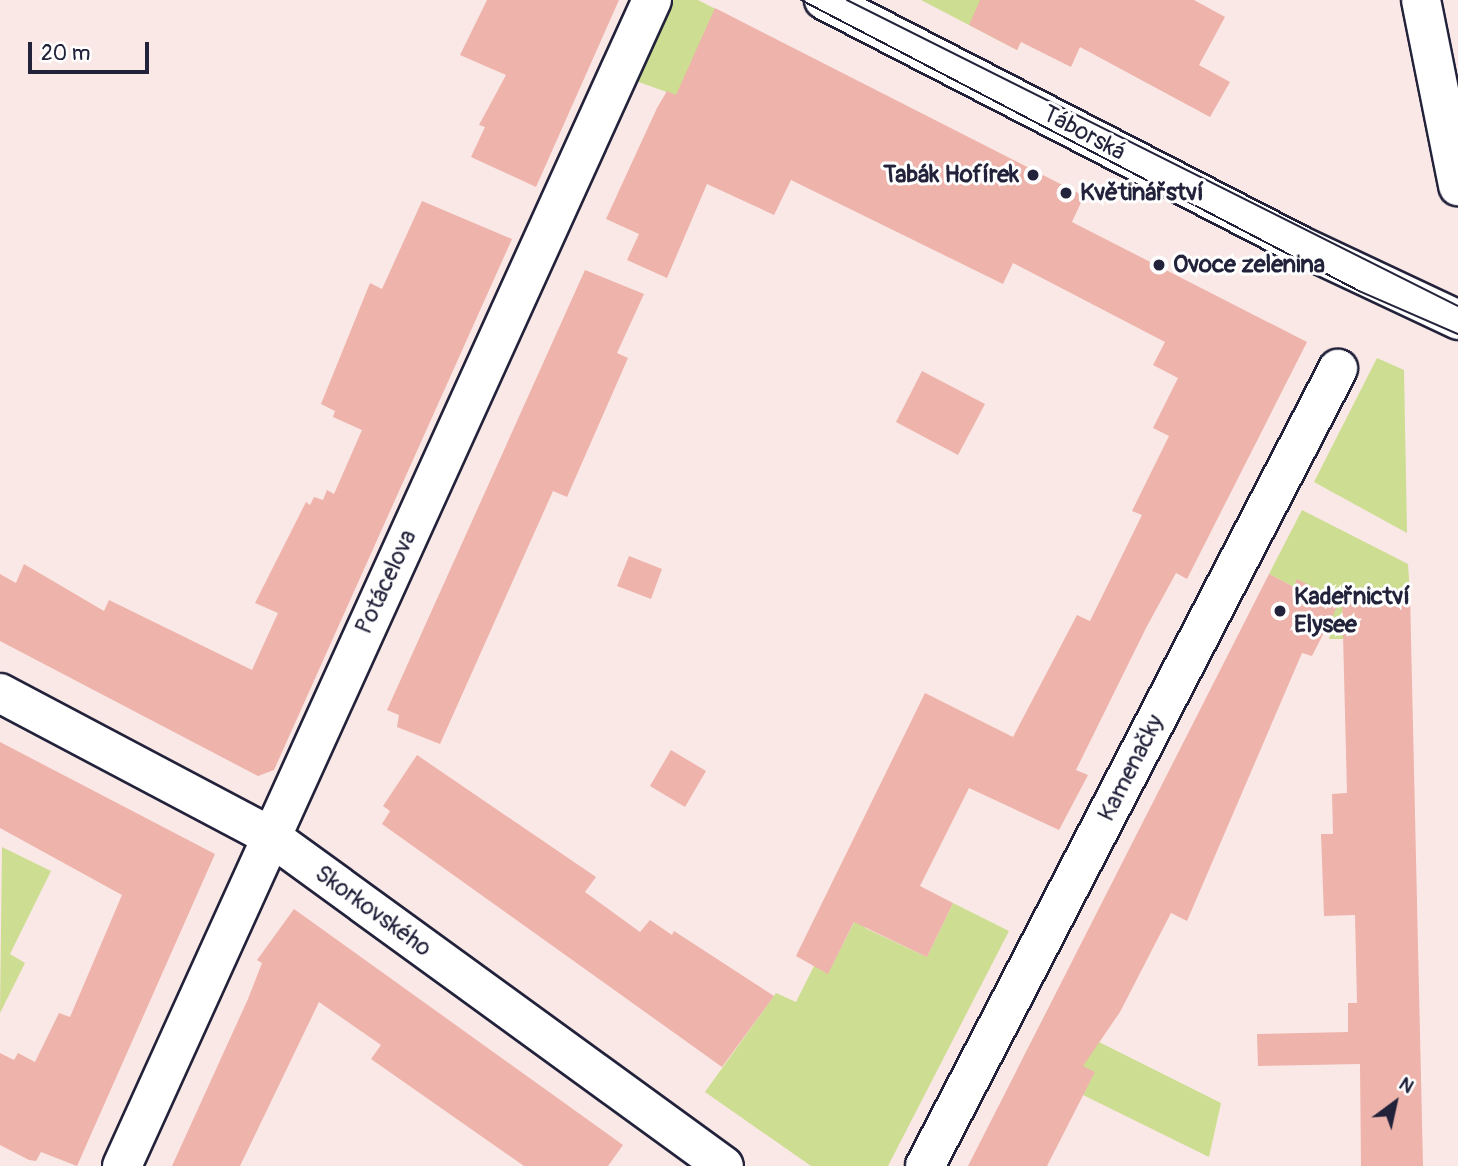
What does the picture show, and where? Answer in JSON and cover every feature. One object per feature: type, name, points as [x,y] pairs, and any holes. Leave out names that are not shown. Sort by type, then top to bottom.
[{"type":"street","name":"Potácelova","points":[[122,1166],[652,0]]},
{"type":"street","name":"Táborská","points":[[824,0],[1301,246],[1458,320]]},
{"type":"street","points":[[1421,0],[1458,186]]},
{"type":"street","name":"Kamenačky","points":[[925,1166],[1338,369]]},
{"type":"street","name":"Skorkovského","points":[[0,693],[270,836],[724,1166]]},
{"type":"green space","points":[[671,0],[698,0],[733,18],[703,105],[636,81]]},
{"type":"green space","points":[[921,0],[1039,0],[1017,50]]},
{"type":"green space","points":[[1377,358],[1404,370],[1407,533],[1314,482]]},
{"type":"green space","points":[[1302,510],[1408,564],[1410,594],[1359,595],[1349,639],[1329,639],[1334,621],[1305,605],[1298,579],[1294,587],[1269,574]]},
{"type":"green space","points":[[2,847],[51,871],[10,954],[25,963],[0,1013]]},
{"type":"green space","points":[[953,903],[1009,931],[888,1166],[811,1166],[705,1092],[776,993],[796,1002],[814,966],[828,973],[858,915],[865,928],[927,957]]},
{"type":"green space","points":[[1045,1015],[1221,1103],[1209,1157],[1020,1064]]},
{"type":"building","points":[[487,0],[619,0],[536,187],[471,157],[485,127],[479,125],[506,75],[460,55]]},
{"type":"building","points":[[980,0],[1194,0],[1225,17],[1199,65],[1230,82],[1210,117],[1080,47],[1071,67],[1021,42],[1017,50],[969,25]]},
{"type":"building","points":[[715,8],[1084,196],[1072,222],[1307,342],[1187,579],[1176,573],[1146,628],[1076,770],[1088,775],[1059,830],[969,788],[920,886],[953,903],[927,957],[854,922],[828,974],[796,956],[925,693],[1013,737],[1077,615],[1090,621],[1142,515],[1132,511],[1169,436],[1153,428],[1178,378],[1153,365],[1165,342],[1013,263],[1003,284],[791,180],[774,215],[707,184],[667,278],[627,260],[639,234],[606,219],[657,108],[667,91],[676,95]]},
{"type":"building","points":[[422,201],[512,239],[274,770],[258,776],[0,641],[0,574],[16,583],[24,564],[104,611],[109,600],[252,670],[278,613],[255,603],[306,502],[310,505],[314,497],[323,500],[327,490],[334,494],[362,430],[333,417],[335,411],[321,404],[370,283],[382,289]]},
{"type":"building","points":[[585,270],[644,294],[617,353],[628,358],[567,497],[553,491],[440,744],[397,727],[399,715],[387,710]]},
{"type":"building","points":[[922,371],[985,404],[958,455],[896,422]]},
{"type":"building","points":[[629,556],[662,569],[651,599],[617,586]]},
{"type":"building","points":[[1269,574],[1294,587],[1297,579],[1340,601],[1312,656],[1302,653],[1187,921],[1171,913],[1120,1012],[1083,1066],[1095,1072],[1047,1166],[968,1166]]},
{"type":"building","points":[[1410,594],[1423,1166],[1361,1166],[1360,1064],[1258,1066],[1257,1034],[1348,1032],[1348,1003],[1357,1003],[1355,915],[1324,916],[1321,834],[1333,834],[1332,794],[1347,793],[1342,595]]},
{"type":"building","points":[[0,742],[215,854],[77,1166],[41,1152],[36,1161],[29,1160],[0,1145],[0,1053],[14,1060],[18,1053],[35,1062],[59,1013],[70,1017],[122,895],[0,828]]},
{"type":"building","points":[[671,750],[706,771],[685,807],[650,786]]},
{"type":"building","points":[[417,755],[596,877],[585,892],[640,932],[650,920],[672,935],[674,931],[774,996],[722,1067],[382,824],[390,811],[383,806]]},
{"type":"building","points":[[294,909],[623,1145],[608,1166],[524,1166],[371,1059],[381,1045],[319,1002],[240,1166],[172,1166],[248,999],[262,963],[257,960]]},
{"type":"tram line","points":[[801,0],[1359,291],[1458,334]]},
{"type":"tram line","points":[[847,0],[1458,306]]},
{"type":"place","name":"Tabák Hofírek","points":[[1033,175]]},
{"type":"place","name":"Květinářství","points":[[1066,193]]},
{"type":"place","name":"Ovoce zelenina","points":[[1159,265]]},
{"type":"place","name":"Kadeřnictví Elysee","points":[[1280,611]]}]
